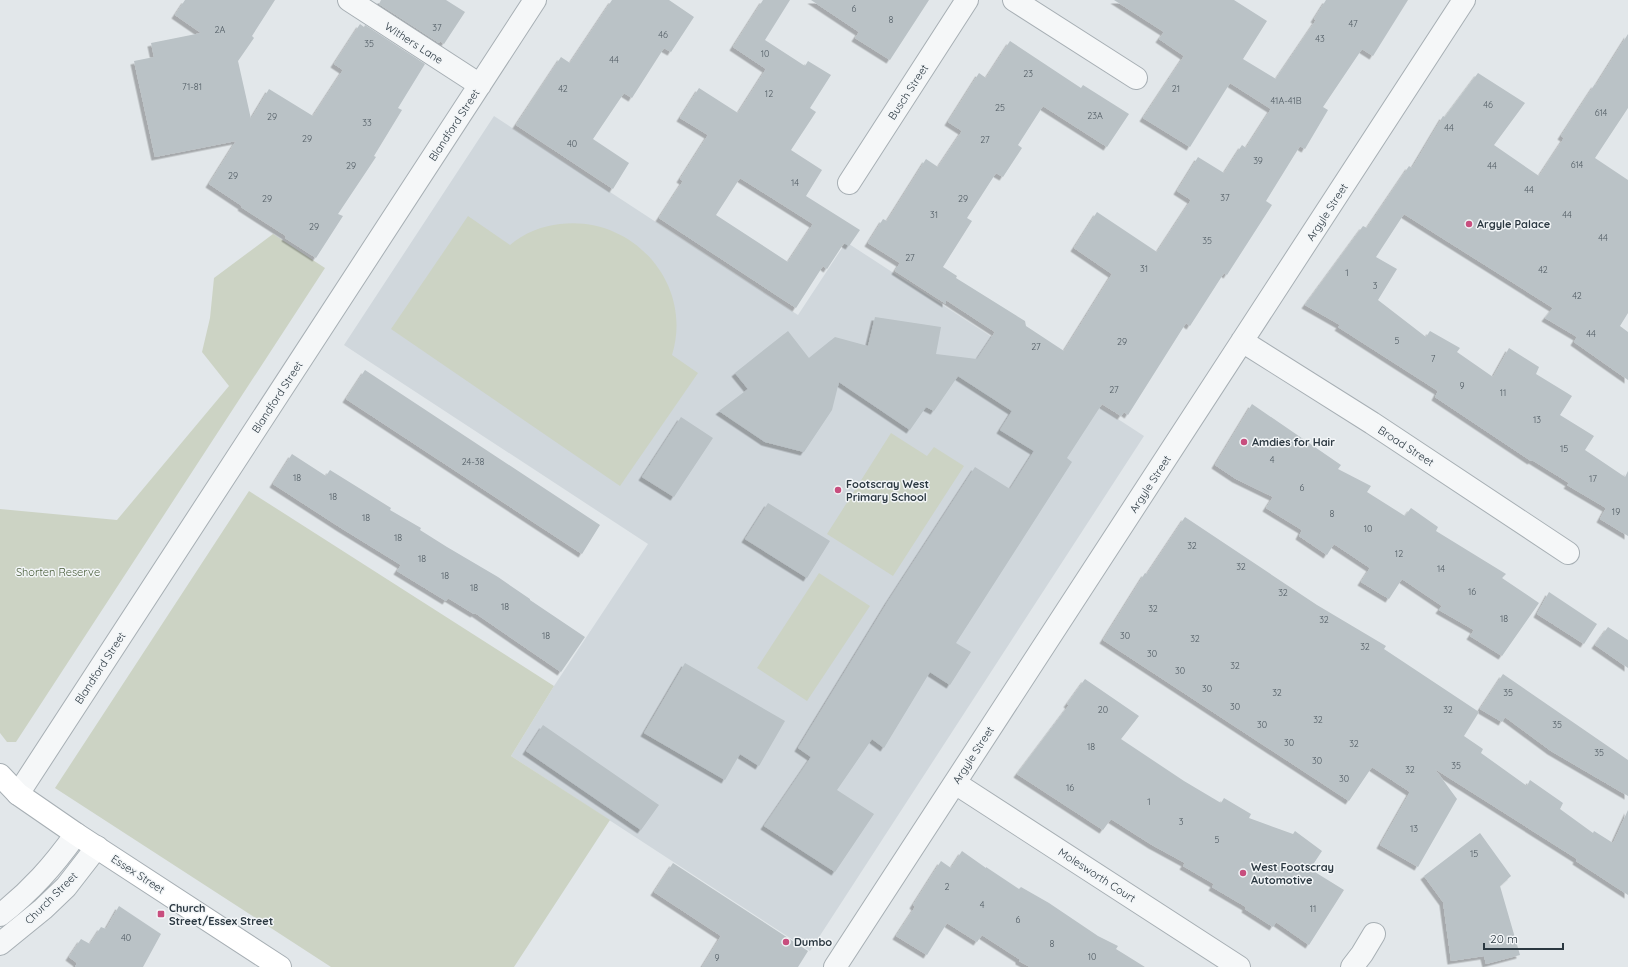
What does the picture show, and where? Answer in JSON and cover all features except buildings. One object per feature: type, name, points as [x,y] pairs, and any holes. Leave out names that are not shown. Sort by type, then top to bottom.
[{"type":"street","name":"Withers Lane","points":[[349,0],[480,85]]},
{"type":"street","name":"Blandford Street","points":[[18,794],[535,0]]},
{"type":"street","name":"Busch Street","points":[[849,183],[968,0]]},
{"type":"street","points":[[1014,0],[1136,78]]},
{"type":"street","name":"Argyle Street","points":[[835,967],[1464,0]]},
{"type":"street","name":"Broad Street","points":[[1242,341],[1372,423],[1568,553]]},
{"type":"street","name":"Essex Street","points":[[0,775],[18,794],[76,834],[280,967]]},
{"type":"street","name":"Molesworth Court","points":[[955,783],[1239,967]]},
{"type":"street","name":"Church Street","points":[[0,915],[33,887],[54,865],[76,834]]},
{"type":"street","name":"Church Street","points":[[0,944],[43,909],[66,887],[98,848]]},
{"type":"street","points":[[1352,967],[1374,934]]},
{"type":"shaded area","name":"Footscray West Primary School","points":[[494,116],[798,315],[846,242],[1144,436],[810,951],[511,756],[554,686],[648,544],[344,345]]},
{"type":"green space","points":[[468,216],[510,245],[521,237],[534,231],[547,226],[560,224],[587,224],[611,231],[633,243],[652,260],[665,280],[674,303],[676,329],[672,355],[698,373],[620,486],[391,329]]},
{"type":"green space","name":"Shorten Reserve","points":[[273,234],[325,268],[16,742],[7,742],[0,733],[0,509],[117,520],[229,386],[202,352],[210,318],[214,278]]},
{"type":"green space","points":[[891,433],[927,456],[934,447],[964,466],[893,576],[827,534]]},
{"type":"green space","points":[[249,491],[554,686],[511,756],[610,820],[514,967],[331,967],[55,788]]},
{"type":"green space","points":[[819,573],[870,606],[807,701],[757,668]]},
{"type":"place","name":"Argyle Palace","points":[[1469,224]]},
{"type":"place","name":"Amdies for Hair","points":[[1244,442]]},
{"type":"place","name":"Footscray West Primary School","points":[[838,490]]},
{"type":"place","name":"West Footscray Automotive","points":[[1243,873]]},
{"type":"place","name":"Church Street/Essex Street","points":[[161,914]]},
{"type":"place","name":"Dumbo","points":[[786,942]]}]
